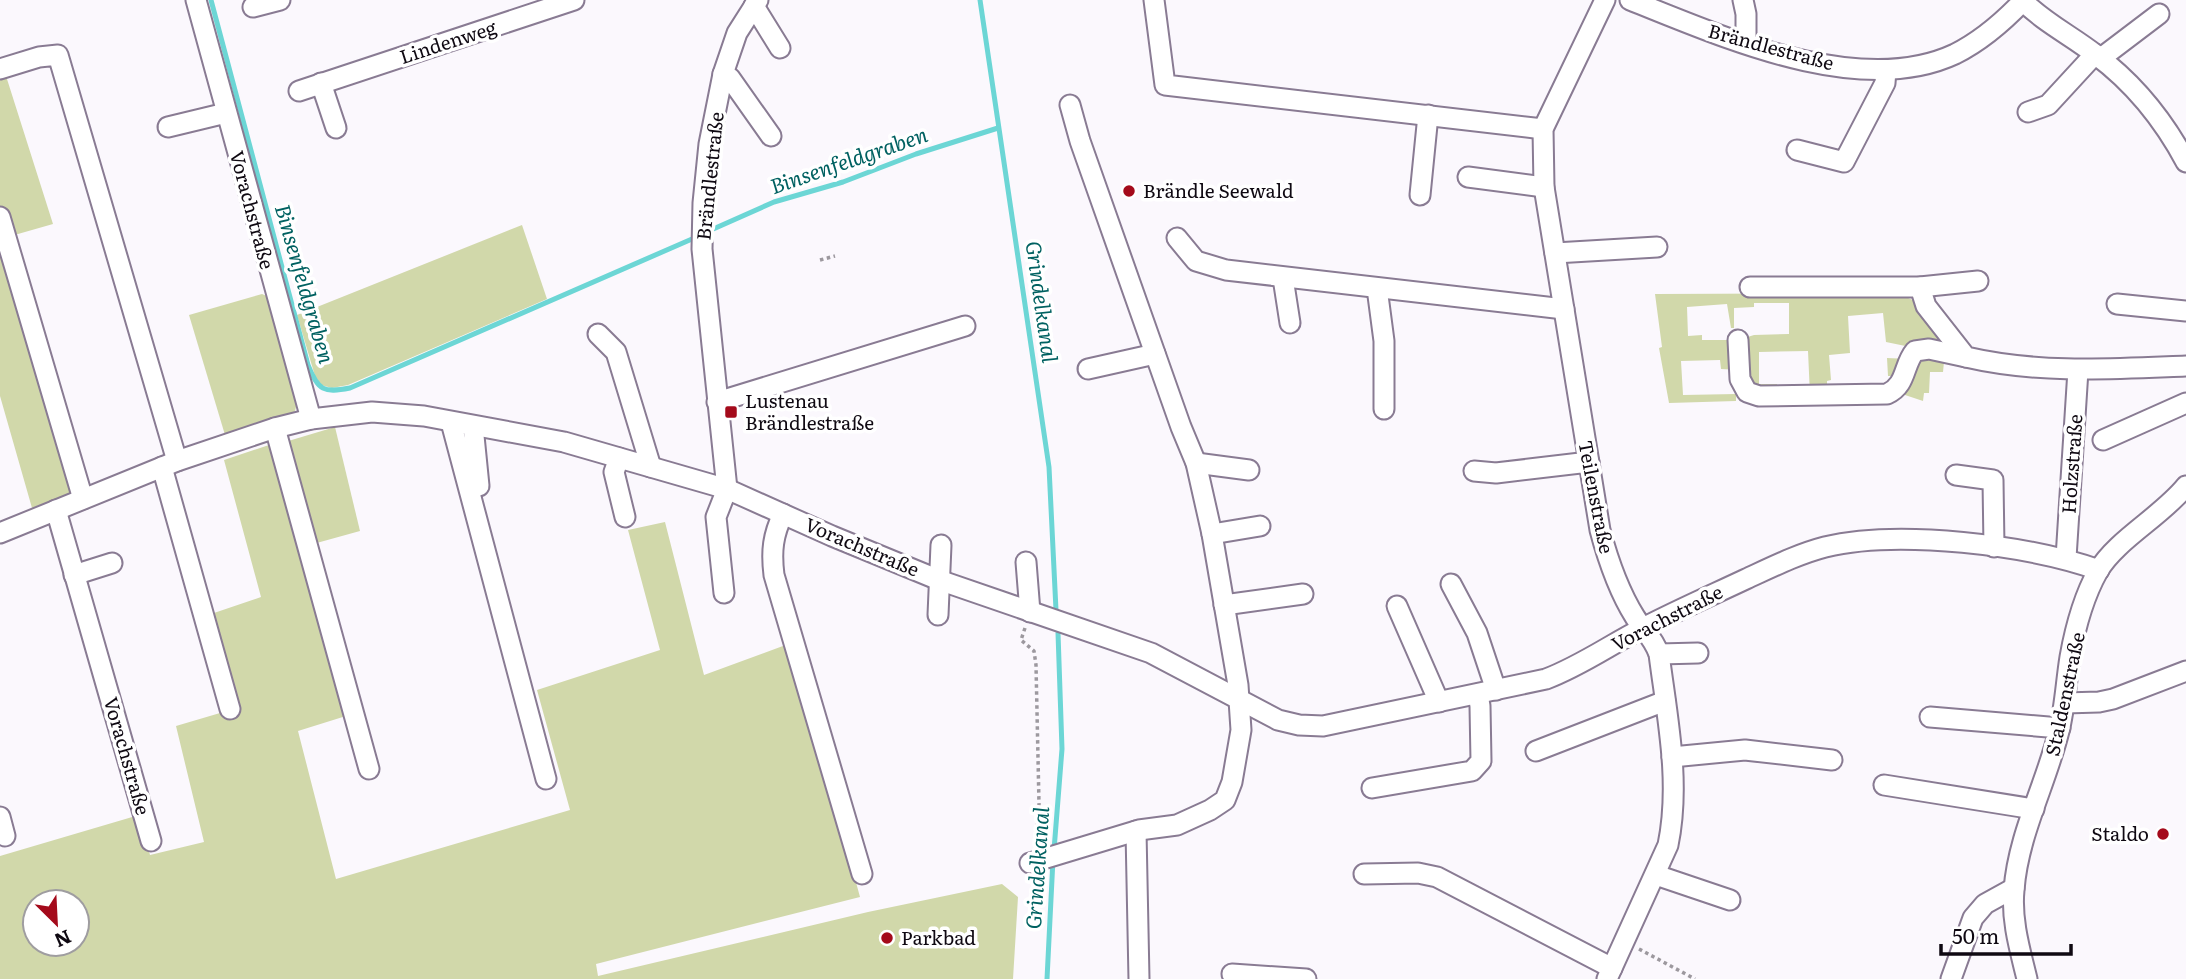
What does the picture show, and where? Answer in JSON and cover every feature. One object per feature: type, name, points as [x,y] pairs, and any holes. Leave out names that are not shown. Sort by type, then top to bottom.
[{"type":"street","name":"Vorachstraße","points":[[197,0],[311,419]]},
{"type":"street","points":[[253,8],[280,0]]},
{"type":"street","name":"Lindenweg","points":[[299,90],[574,0]]},
{"type":"street","points":[[1154,0],[1165,85],[1543,129]]},
{"type":"street","name":"Teilenstraße","points":[[1364,874],[1418,873],[1437,877],[1609,974],[1668,845],[1673,822],[1672,757],[1659,654],[1653,639],[1635,618],[1608,558],[1600,530],[1544,187],[1543,129],[1605,0]]},
{"type":"street","name":"Brändlestraße","points":[[1630,0],[1746,43],[1795,57],[1843,66],[1886,69],[1908,68],[1956,53],[1985,36],[2022,1]]},
{"type":"street","points":[[1743,0],[1746,43]]},
{"type":"street","points":[[2022,1],[2130,82],[2154,110],[2186,162]]},
{"type":"street","points":[[756,3],[780,48]]},
{"type":"street","name":"Brändlestraße","points":[[727,489],[702,249],[703,204],[709,144],[723,74],[737,33],[756,3]]},
{"type":"street","points":[[2028,112],[2048,105],[2098,56],[2160,14]]},
{"type":"street","points":[[0,69],[39,57],[58,55],[169,464],[230,709]]},
{"type":"street","points":[[1797,150],[1844,162],[1885,83],[1886,69]]},
{"type":"street","points":[[723,74],[730,78],[771,136]]},
{"type":"street","points":[[321,83],[336,128]]},
{"type":"street","points":[[1035,861],[1136,831],[1177,825],[1210,810],[1225,800],[1232,782],[1241,730],[1240,701],[1224,605],[1196,463],[1080,141],[1070,105]]},
{"type":"street","points":[[169,127],[226,113]]},
{"type":"street","points":[[1420,195],[1428,115]]},
{"type":"street","points":[[1468,177],[1544,187]]},
{"type":"street","points":[[0,217],[83,499]]},
{"type":"street","points":[[1177,237],[1196,261],[1226,270],[1564,309]]},
{"type":"street","points":[[1555,253],[1657,247]]},
{"type":"street","points":[[1283,278],[1290,323]]},
{"type":"street","points":[[1750,287],[1920,287],[1978,281]]},
{"type":"street","points":[[1920,287],[1926,306],[1966,356]]},
{"type":"street","points":[[1377,288],[1384,341],[1384,409]]},
{"type":"street","points":[[2117,304],[2186,311]]},
{"type":"street","points":[[717,402],[965,326]]},
{"type":"street","points":[[598,334],[617,352],[651,467]]},
{"type":"street","points":[[1738,340],[1742,386],[1752,395],[1759,396],[1888,394],[1899,387],[1909,359],[1915,351],[1928,349],[2006,364],[2078,370],[2186,367],[2186,353]]},
{"type":"street","points":[[1088,369],[1155,354]]},
{"type":"street","name":"Holzstraße","points":[[2066,558],[2078,370]]},
{"type":"street","points":[[2103,440],[2186,403]]},
{"type":"street","name":"Vorachstraße","points":[[0,533],[169,464],[275,428],[311,419],[396,412],[564,442],[727,489],[939,580],[1151,653],[1278,720],[1299,725],[1323,726],[1561,674],[1643,628],[1788,560],[1826,547],[1894,539],[1994,547],[2066,558],[2099,570]]},
{"type":"street","points":[[451,422],[546,779]]},
{"type":"street","points":[[473,426],[477,476],[531,679]]},
{"type":"street","points":[[275,428],[369,769]]},
{"type":"street","points":[[619,458],[614,472],[625,517]]},
{"type":"street","points":[[1474,471],[1496,473],[1588,462]]},
{"type":"street","points":[[1196,463],[1249,470]]},
{"type":"street","points":[[1956,475],[1993,480],[1994,547]]},
{"type":"street","name":"Staldenstraße","points":[[2026,979],[2013,912],[2014,888],[2020,854],[2060,728],[2070,655],[2086,600],[2099,570],[2186,486]]},
{"type":"street","points":[[724,593],[716,517],[727,489]]},
{"type":"street","name":"Vorachstraße","points":[[56,510],[151,841]]},
{"type":"street","points":[[783,514],[774,533],[771,554],[774,575],[862,874]]},
{"type":"street","points":[[1212,534],[1260,526]]},
{"type":"street","points":[[937,615],[941,545]]},
{"type":"street","points":[[1026,562],[1030,612]]},
{"type":"street","points":[[74,575],[111,563]]},
{"type":"street","points":[[1372,788],[1472,771],[1481,761],[1480,706],[1487,692],[1477,632],[1451,584]]},
{"type":"street","points":[[1224,605],[1303,594]]},
{"type":"street","points":[[1397,606],[1439,702]]},
{"type":"street","points":[[1659,654],[1698,653]]},
{"type":"street","points":[[2065,703],[2113,699],[2186,671]]},
{"type":"street","points":[[1536,751],[1665,701]]},
{"type":"street","points":[[1930,717],[2060,728]]},
{"type":"street","points":[[1672,757],[1745,750],[1832,760]]},
{"type":"street","points":[[1884,785],[2034,809]]},
{"type":"street","points":[[1136,831],[1139,979]]},
{"type":"street","points":[[1656,875],[1730,900]]},
{"type":"street","points":[[1951,979],[1973,918],[1985,904],[2014,888]]},
{"type":"street","points":[[1232,974],[1306,979]]},
{"type":"path","points":[[820,260],[835,256]]},
{"type":"path","points":[[1030,612],[1021,640],[1034,651],[1036,665],[1039,804],[1035,845],[1019,848],[1019,854],[1035,861]]},
{"type":"path","points":[[1624,942],[1695,979]]},
{"type":"green space","points":[[0,57],[53,224],[4,238],[72,493],[32,508],[0,396]]},
{"type":"green space","points":[[522,225],[547,299],[348,385],[332,388],[321,385],[315,376],[297,315]]},
{"type":"green space","points":[[1897,293],[1926,306],[1949,337],[1943,372],[1930,372],[1929,393],[1924,393],[1923,401],[1893,391],[1904,376],[1888,376],[1887,358],[1909,359],[1920,349],[1886,342],[1883,313],[1848,316],[1850,353],[1829,355],[1831,380],[1827,381],[1827,395],[1810,395],[1808,351],[1759,352],[1759,384],[1777,384],[1778,396],[1759,396],[1739,370],[1721,369],[1720,360],[1681,361],[1683,395],[1736,394],[1736,401],[1669,403],[1659,348],[1662,347],[1655,294]],"holes":[[[1754,303],[1789,303],[1789,334],[1754,335],[1738,340],[1702,340],[1702,335],[1688,336],[1687,307],[1727,304],[1731,328],[1734,328],[1734,308],[1754,307]]]},
{"type":"green space","points":[[262,294],[269,297],[297,403],[295,411],[291,416],[225,435],[189,315]]},
{"type":"green space","points":[[335,427],[360,531],[313,544],[285,442]]},
{"type":"green space","points":[[272,444],[346,716],[298,731],[336,879],[570,810],[537,690],[660,650],[628,530],[665,522],[704,675],[791,643],[860,897],[596,964],[598,976],[868,912],[1002,884],[1018,897],[1013,979],[0,979],[0,856],[139,815],[150,855],[204,842],[176,726],[237,708],[211,614],[261,597],[224,460]]},
{"type":"waterway","name":"Binsenfeldgraben","points":[[211,0],[308,365],[315,380],[323,388],[350,388],[692,239]]},
{"type":"waterway","name":"Grindelkanal","points":[[980,0],[1049,467],[1056,610]]},
{"type":"waterway","name":"Binsenfeldgraben","points":[[711,230],[774,202],[843,182],[916,154],[998,128]]},
{"type":"waterway","name":"Grindelkanal","points":[[1054,850],[1062,749],[1058,633]]},
{"type":"waterway","name":"Grindelkanal","points":[[1047,979],[1053,859]]},
{"type":"place","name":"Brändle Seewald","points":[[1129,191]]},
{"type":"place","name":"Lustenau Brändlestraße","points":[[731,412]]},
{"type":"place","name":"Staldo","points":[[2163,834]]},
{"type":"place","name":"Parkbad","points":[[887,938]]}]
